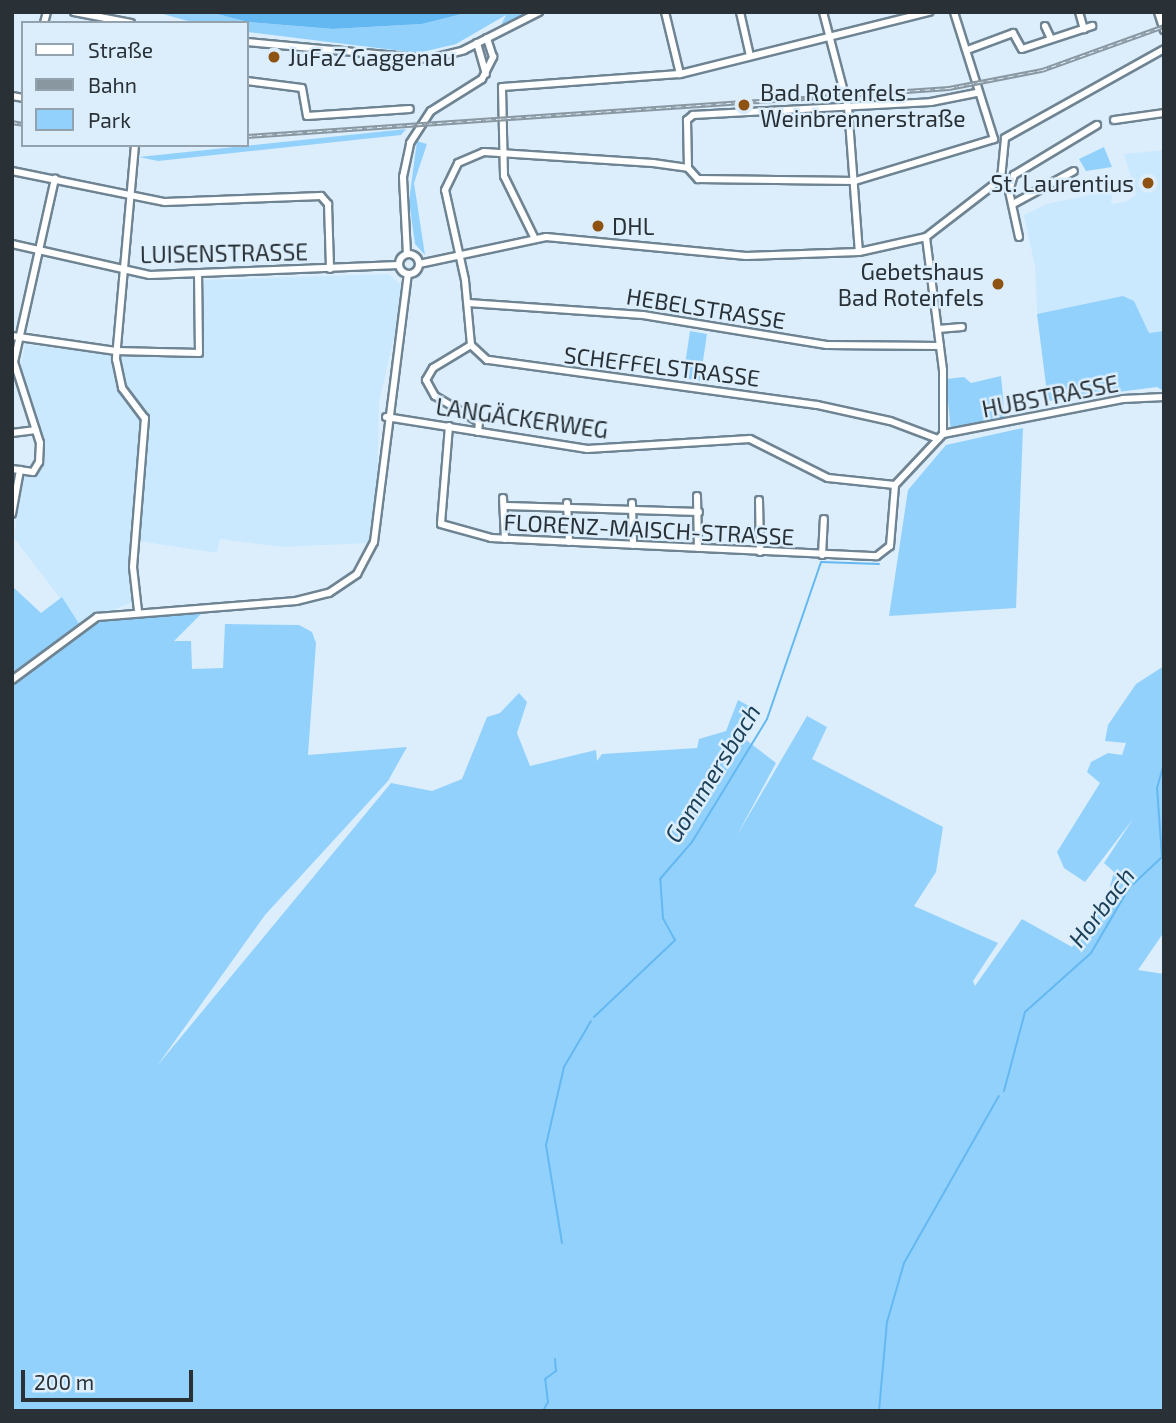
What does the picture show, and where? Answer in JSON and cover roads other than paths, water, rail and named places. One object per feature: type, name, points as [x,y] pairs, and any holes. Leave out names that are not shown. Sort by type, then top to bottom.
[{"type":"street","points":[[74,12],[118,16]]},
{"type":"street","points":[[251,43],[421,60],[477,43],[539,12]]},
{"type":"street","points":[[665,12],[680,74]]},
{"type":"street","points":[[740,12],[750,56]]},
{"type":"street","points":[[823,12],[848,107],[859,252]]},
{"type":"street","points":[[535,239],[508,190],[502,153],[502,87],[680,74],[929,12]]},
{"type":"street","points":[[954,12],[970,49],[976,93]]},
{"type":"street","points":[[1079,12],[1084,29]]},
{"type":"street","points":[[1160,16],[1164,30]]},
{"type":"street","points":[[1045,26],[1051,40]]},
{"type":"street","points":[[970,49],[1013,33],[1022,49],[1092,26]]},
{"type":"street","points":[[408,274],[399,265],[407,254],[403,177],[410,143],[431,111],[470,90],[486,74],[493,57],[486,38]]},
{"type":"street","points":[[477,43],[486,74]]},
{"type":"street","points":[[12,680],[29,672],[76,628],[113,613],[296,601],[329,593],[352,578],[374,542],[386,417],[406,323],[408,274],[419,264],[535,239],[576,236],[746,256],[859,252],[926,237],[1004,175],[1002,141],[1123,68],[1164,49]]},
{"type":"street","points":[[248,81],[302,88],[307,117],[410,109]]},
{"type":"street","points":[[976,93],[983,95],[995,136],[855,181],[698,179],[688,168],[688,116],[848,107],[976,93]]},
{"type":"street","points":[[1114,120],[1164,113]]},
{"type":"street","points":[[1019,237],[1010,182],[1027,163],[1097,125]]},
{"type":"street","points":[[135,147],[133,197],[116,351],[122,388],[146,426],[133,567],[138,611]]},
{"type":"street","points":[[478,432],[479,422],[435,396],[426,380],[433,368],[471,345],[468,303],[446,201],[448,178],[466,158],[502,153],[688,168]]},
{"type":"street","points":[[12,171],[165,202],[321,196],[328,204],[330,269]]},
{"type":"street","points":[[1013,204],[1074,171]]},
{"type":"street","points":[[12,469],[36,471],[41,449],[13,367],[16,336],[55,179]]},
{"type":"street","points":[[895,485],[941,437],[940,346],[926,237]]},
{"type":"street","name":"LUISENSTRASSE","points":[[12,244],[124,272],[198,274],[399,265]]},
{"type":"street","points":[[407,254],[419,264]]},
{"type":"street","points":[[16,336],[116,351],[199,353],[198,274]]},
{"type":"street","name":"HEBELSTRASSE","points":[[468,303],[643,315],[827,345],[940,346]]},
{"type":"street","points":[[938,329],[962,327]]},
{"type":"street","name":"SCHEFFELSTRASSE","points":[[471,345],[487,360],[502,364],[817,405],[890,421],[941,437]]},
{"type":"street","name":"HUBSTRASSE","points":[[941,437],[1123,399],[1164,397]]},
{"type":"street","name":"LANGÄCKERWEG","points":[[386,417],[587,449],[750,439],[828,478],[895,485]]},
{"type":"street","name":"FLORENZ-MAISCH-STRASSE","points":[[449,426],[441,524],[505,539],[822,555],[888,552],[895,485]]},
{"type":"street","points":[[12,433],[36,430]]},
{"type":"street","points":[[12,514],[20,470]]},
{"type":"street","points":[[697,496],[698,548]]},
{"type":"street","points":[[503,498],[506,506],[505,539]]},
{"type":"street","points":[[759,500],[760,551]]},
{"type":"street","points":[[632,503],[635,511],[633,545]]},
{"type":"street","points":[[506,506],[699,512]]},
{"type":"street","points":[[569,507],[569,542]]},
{"type":"street","points":[[822,555],[824,519]]},
{"type":"waterway","name":"Gommersbach","points":[[594,1017],[675,940],[663,918],[660,879],[692,842],[767,719],[821,562],[879,564]]},
{"type":"waterway","name":"Horbach","points":[[1004,1091],[1025,1012],[1091,953],[1129,888],[1162,857],[1157,788],[1164,763]]},
{"type":"waterway","name":"Gommersbach","points":[[562,1243],[546,1145],[564,1067],[591,1021]]},
{"type":"waterway","name":"Horbach","points":[[879,1411],[887,1322],[904,1263],[999,1096]]},
{"type":"waterway","name":"Gommersbach","points":[[543,1411],[548,1402],[545,1379],[556,1371],[555,1359]]},
{"type":"railway","points":[[248,136],[949,88],[1042,70],[1164,26]]},
{"type":"railway","points":[[12,122],[21,124]]},
{"type":"place","name":"JuFaZ Gaggenau","points":[[274,57]]},
{"type":"place","name":"Bad Rotenfels Weinbrennerstraße","points":[[744,105]]},
{"type":"place","name":"St. Laurentius","points":[[1148,183]]},
{"type":"place","name":"DHL","points":[[598,226]]},
{"type":"place","name":"Gebetshaus Bad Rotenfels","points":[[998,284]]}]
